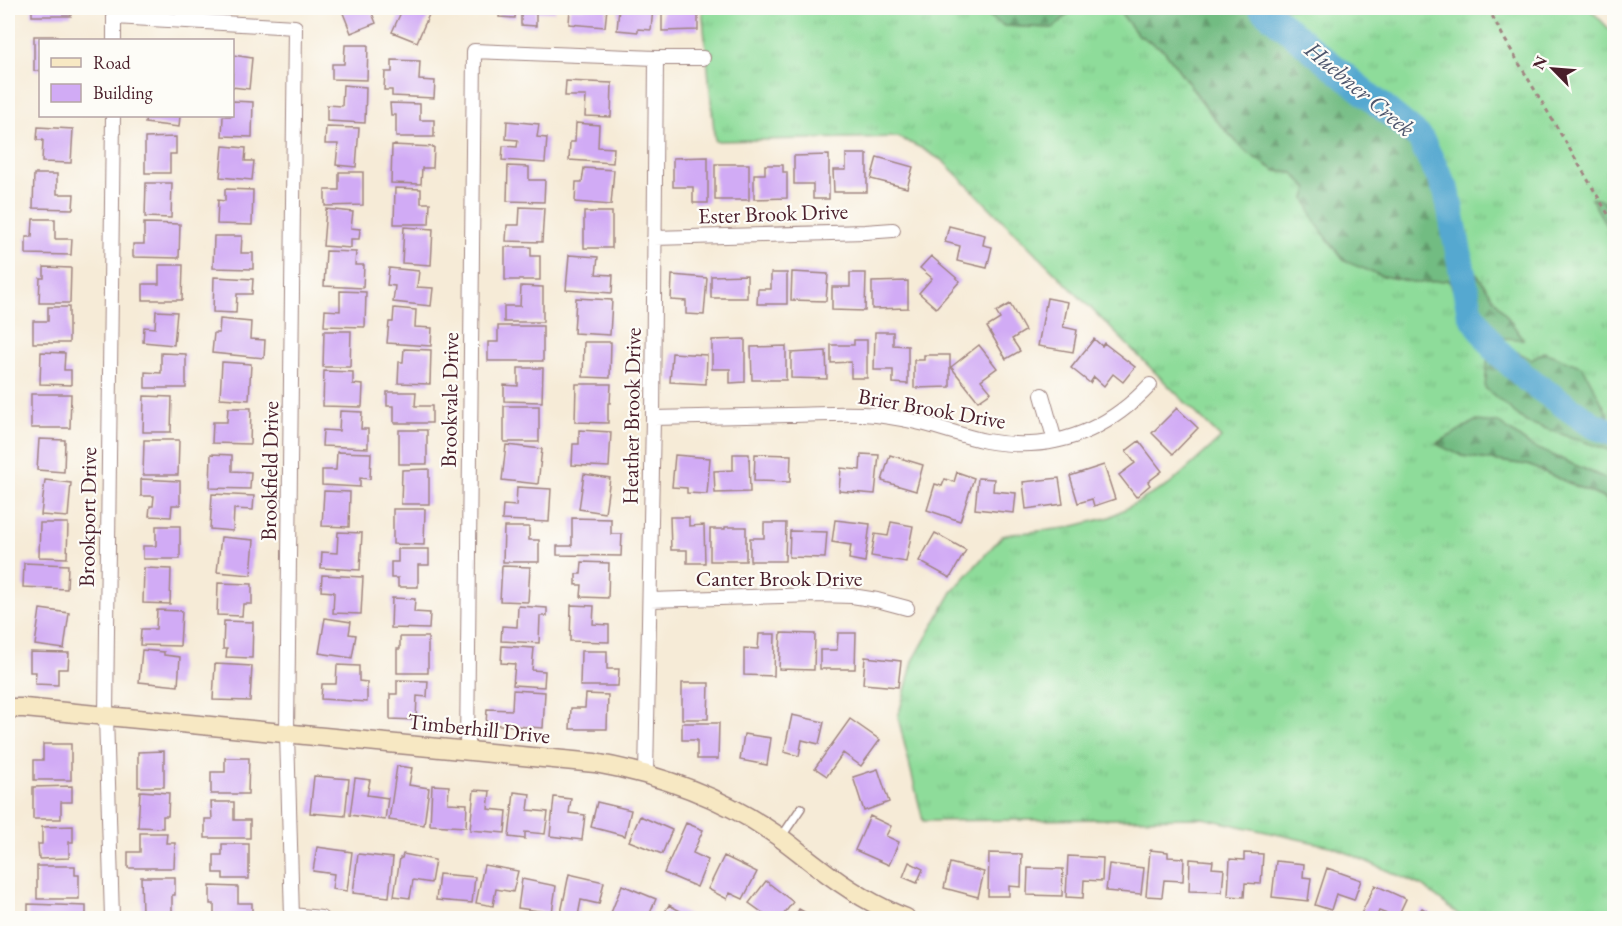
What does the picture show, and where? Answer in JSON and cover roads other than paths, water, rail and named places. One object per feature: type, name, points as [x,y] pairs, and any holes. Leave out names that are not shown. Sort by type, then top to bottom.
[{"type":"street","name":"Brookfield Drive","points":[[114,39],[114,17],[295,27],[287,733],[292,917]]},
{"type":"street","name":"Brookvale Drive","points":[[466,751],[474,51],[656,58]]},
{"type":"street","points":[[656,58],[704,58]]},
{"type":"street","name":"Heather Brook Drive","points":[[646,775],[653,418],[656,58]]},
{"type":"street","name":"Brookport Drive","points":[[112,918],[106,716],[113,117]]},
{"type":"street","name":"Ester Brook Drive","points":[[654,238],[893,230]]},
{"type":"street","name":"Brier Brook Drive","points":[[653,418],[875,415],[924,424],[984,440],[1038,444],[1072,436],[1105,422],[1134,402],[1150,385]]},
{"type":"street","points":[[1042,395],[1055,441]]},
{"type":"street","name":"Canter Brook Drive","points":[[650,600],[852,596],[907,608]]},
{"type":"street","name":"Timberhill Drive","points":[[8,708],[287,733],[623,768],[708,796],[737,810],[780,838],[852,891],[906,918]]},
{"type":"street","points":[[292,917],[321,918]]},
{"type":"lane","points":[[780,838],[801,808]]},
{"type":"waterway","name":"Huebner Creek","points":[[1262,8],[1420,138],[1447,192],[1470,312],[1495,349],[1527,379],[1593,425],[1614,433]]}]
